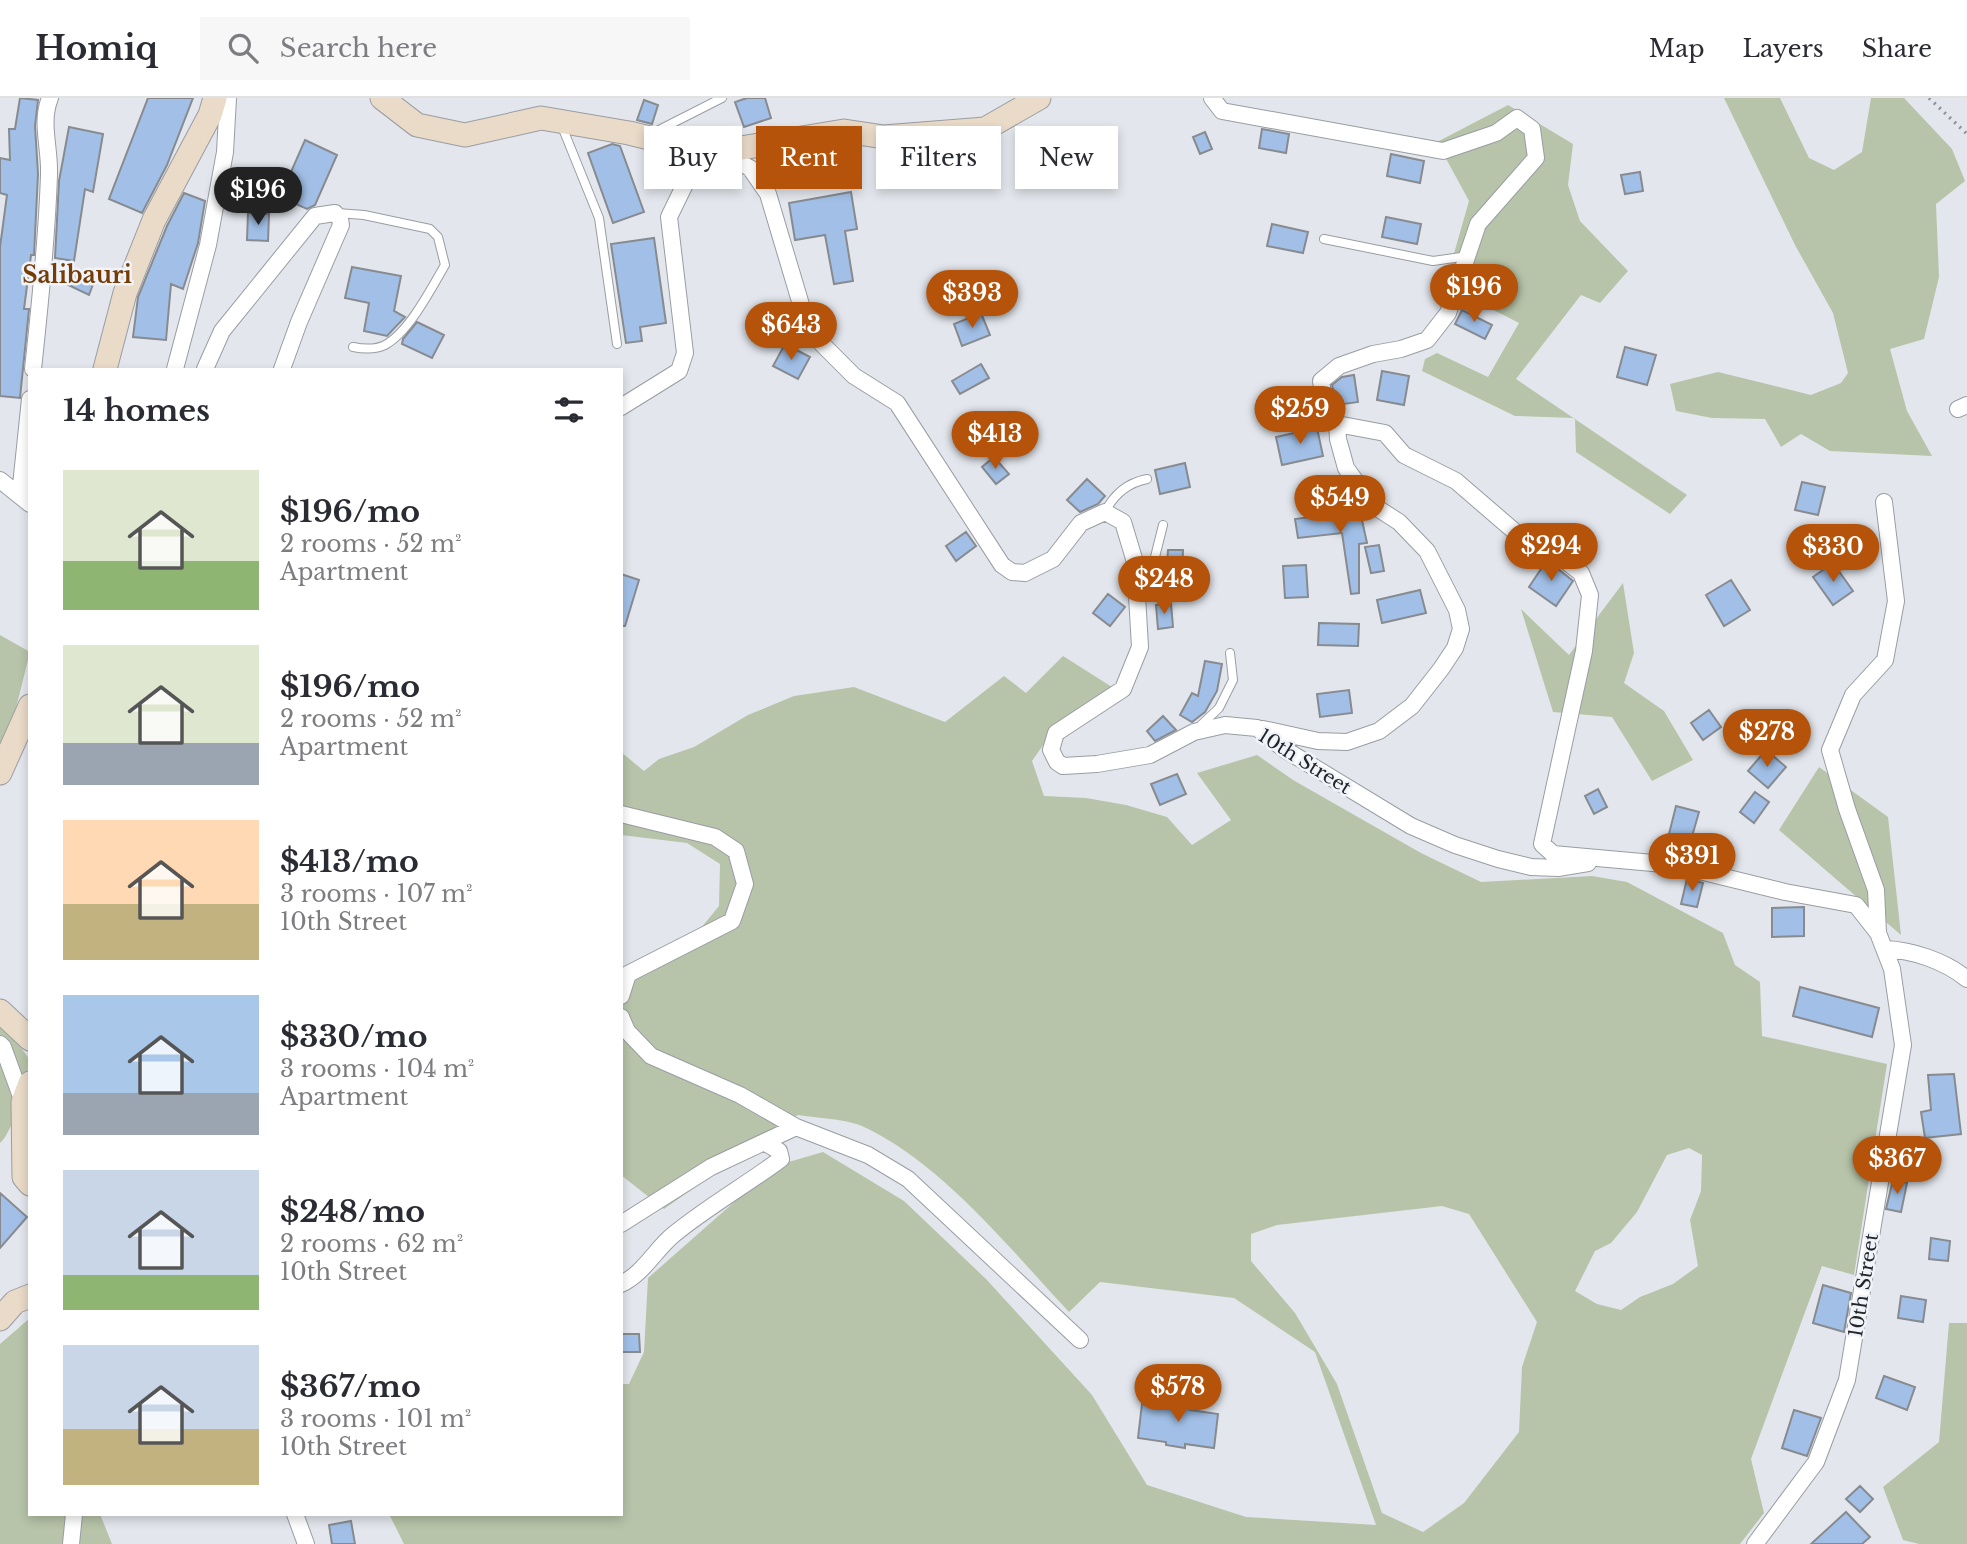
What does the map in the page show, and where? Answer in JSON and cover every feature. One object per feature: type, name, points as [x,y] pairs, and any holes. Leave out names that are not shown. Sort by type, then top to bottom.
[{"type":"street","points":[[33,368],[50,171],[46,130],[50,98]]},
{"type":"street","points":[[105,368],[125,293],[154,220],[210,115],[215,98]]},
{"type":"street","points":[[175,368],[208,245],[225,152],[228,98]]},
{"type":"street","points":[[382,98],[417,125],[465,135],[541,118],[644,137]]},
{"type":"street","points":[[742,148],[844,131],[884,137],[985,129],[1040,98]]},
{"type":"street","points":[[1212,98],[1222,111],[1443,151],[1496,133],[1517,118],[1532,129],[1536,158],[1478,225],[1448,313],[1427,340],[1339,366],[1321,381],[1325,407],[1337,424],[1346,468],[1374,506],[1399,522],[1427,551],[1457,610],[1461,629],[1455,648],[1412,706],[1379,731],[1347,742],[1318,741],[1257,728]]},
{"type":"street","points":[[742,165],[750,168],[768,194],[802,308],[822,344],[854,376],[897,403],[1002,565],[1013,572],[1025,573],[1034,569],[1053,559],[1080,523],[1105,512]]},
{"type":"street","points":[[623,406],[679,371],[683,363],[685,353],[669,217],[683,189]]},
{"type":"street","points":[[205,368],[222,331],[315,216],[334,213],[340,219],[341,225],[282,368]]},
{"type":"street","points":[[1337,424],[1385,433],[1404,455],[1456,481],[1521,537],[1549,548],[1581,573],[1591,595],[1584,651],[1542,844],[1553,854],[1611,859]]},
{"type":"street","points":[[25,500],[28,439]]},
{"type":"street","points":[[0,480],[25,500]]},
{"type":"street","points":[[1878,933],[1877,890],[1847,809],[1830,750],[1853,695],[1885,660],[1896,601],[1884,502]]},
{"type":"street","name":"10th Street","points":[[1105,512],[1123,522],[1135,562],[1140,647],[1123,689],[1056,733],[1051,750],[1057,762],[1063,766],[1097,764],[1150,755],[1194,732],[1225,725],[1257,728],[1284,749],[1411,826],[1497,859],[1531,867],[1558,868],[1611,859],[1675,865],[1785,892],[1856,905],[1878,933],[1892,969],[1903,1045],[1847,1380],[1816,1462],[1755,1544]]},
{"type":"street","points":[[0,773],[28,710]]},
{"type":"street","points":[[623,814],[715,837],[736,851],[745,884],[732,921],[628,974],[623,990]]},
{"type":"street","points":[[1885,949],[1906,950],[1958,971],[1967,979]]},
{"type":"street","points":[[0,1011],[28,1037]]},
{"type":"street","points":[[623,1021],[628,1031],[651,1056],[740,1095],[796,1127],[868,1155],[908,1179],[1080,1340]]},
{"type":"street","points":[[0,1044],[27,1093],[24,1177],[28,1182]]},
{"type":"street","points":[[623,1223],[711,1167],[796,1127]]},
{"type":"street","points":[[623,1283],[631,1279],[664,1243],[690,1221],[781,1158],[779,1151],[764,1142]]},
{"type":"street","points":[[0,1319],[15,1302],[28,1297]]},
{"type":"street","points":[[72,1544],[74,1516]]},
{"type":"street","points":[[297,1516],[306,1544]]},
{"type":"lane","points":[[666,126],[722,98]]},
{"type":"lane","points":[[560,122],[599,218],[617,344]]},
{"type":"lane","points":[[334,213],[364,215],[430,229],[438,237],[444,265],[402,331],[384,345],[365,349],[353,347]]},
{"type":"lane","points":[[1324,239],[1433,261],[1468,256]]},
{"type":"lane","points":[[1105,512],[1112,498],[1134,482],[1147,479]]},
{"type":"lane","points":[[1139,597],[1151,573],[1163,525]]},
{"type":"lane","points":[[1194,732],[1219,708],[1233,680],[1230,653]]},
{"type":"path","points":[[1929,98],[1967,134]]},
{"type":"green space","points":[[1724,98],[1780,98],[1809,158],[1834,170],[1862,152],[1871,98],[1904,98],[1952,149],[1965,181],[1936,204],[1939,277],[1924,339],[1890,349],[1907,411],[1932,456],[1830,451],[1801,434],[1781,447],[1765,419],[1712,418],[1676,411],[1670,384],[1718,372],[1811,395],[1841,383],[1848,373],[1833,313],[1795,245]]},
{"type":"green space","points":[[1508,105],[1573,144],[1568,185],[1580,221],[1628,271],[1600,303],[1581,295],[1516,379],[1573,418],[1515,416],[1422,371],[1425,359],[1437,353],[1488,377],[1519,323],[1445,285],[1469,201],[1437,142]]},
{"type":"green space","points":[[1575,419],[1687,495],[1670,514],[1576,452]]},
{"type":"green space","points":[[1623,583],[1634,653],[1624,683],[1664,711],[1693,760],[1652,781],[1612,717],[1553,712],[1521,609],[1569,655]]},
{"type":"green space","points":[[0,635],[28,651],[28,660],[16,708],[0,745]]},
{"type":"green space","points":[[1063,656],[1112,687],[1048,738],[1032,761],[1044,796],[1086,798],[1126,805],[1167,817],[1192,845],[1231,820],[1197,773],[1257,755],[1293,780],[1421,853],[1481,882],[1592,876],[1627,882],[1723,933],[1735,965],[1760,982],[1762,1036],[1887,1064],[1854,1275],[1822,1266],[1751,1459],[1764,1513],[1740,1544],[404,1544],[390,1516],[623,1516],[623,1384],[629,1384],[644,1352],[648,1278],[775,1166],[823,1152],[904,1201],[986,1279],[1092,1395],[1147,1485],[1246,1517],[1376,1525],[1315,1352],[1234,1298],[1100,1282],[1069,1312],[947,1184],[891,1142],[862,1126],[848,1122],[798,1115],[664,1209],[623,1177],[623,989],[635,969],[687,945],[719,906],[720,864],[687,843],[623,835],[623,754],[644,771],[659,759],[694,747],[748,715],[794,696],[854,687],[945,722],[1004,676],[1026,693]],"holes":[[[1689,1148],[1702,1155],[1701,1191],[1690,1220],[1698,1266],[1673,1284],[1640,1297],[1621,1310],[1597,1304],[1575,1291],[1595,1251],[1611,1243],[1637,1212],[1667,1155]],[[1442,1206],[1469,1214],[1537,1322],[1522,1367],[1519,1432],[1464,1503],[1423,1532],[1382,1513],[1337,1384],[1295,1313],[1251,1261],[1251,1234],[1277,1225]]]},
{"type":"green space","points":[[1819,767],[1888,817],[1901,935],[1779,830]]},
{"type":"green space","points":[[0,1026],[13,1037],[28,1057],[28,1068],[15,1117],[0,1143]]},
{"type":"green space","points":[[28,1320],[28,1516],[101,1516],[112,1544],[0,1544],[0,1344]]},
{"type":"green space","points":[[1949,1323],[1967,1323],[1967,1544],[1919,1544],[1903,1540],[1883,1487],[1939,1442]]},
{"type":"building","points":[[20,98],[38,100],[35,126],[38,174],[34,255],[31,255],[24,309],[29,309],[20,398],[0,396],[0,247],[7,195],[0,193],[0,158],[10,160],[9,129],[15,129]]},
{"type":"building","points":[[148,98],[193,98],[167,165],[142,213],[109,199]]},
{"type":"building","points":[[747,98],[765,98],[771,118],[744,127],[735,102]]},
{"type":"building","points":[[644,100],[658,105],[652,124],[637,120]]},
{"type":"building","points":[[69,127],[103,134],[93,192],[85,189],[74,261],[55,258],[59,181]]},
{"type":"building","points":[[1262,129],[1289,134],[1286,153],[1259,148]]},
{"type":"building","points":[[1205,132],[1212,149],[1200,154],[1193,137]]},
{"type":"building","points":[[305,140],[337,155],[315,205],[307,209],[280,197]]},
{"type":"building","points":[[612,144],[620,146],[644,212],[613,223],[588,153]]},
{"type":"building","points":[[1391,154],[1424,161],[1420,183],[1387,176]]},
{"type":"building","points":[[1640,172],[1643,191],[1625,194],[1621,175]]},
{"type":"building","points":[[851,192],[857,229],[845,231],[853,281],[834,284],[825,235],[795,240],[789,203]]},
{"type":"building","points":[[184,193],[205,201],[198,243],[183,289],[171,284],[166,340],[133,337],[138,297],[167,226]]},
{"type":"building","points":[[248,213],[269,214],[268,241],[247,240]]},
{"type":"building","points":[[1386,217],[1421,224],[1417,244],[1382,237]]},
{"type":"building","points":[[1272,224],[1308,232],[1303,253],[1267,246]]},
{"type":"building","points":[[654,238],[666,323],[640,327],[642,341],[626,343],[611,244]]},
{"type":"building","points":[[352,267],[401,276],[394,311],[405,317],[387,336],[364,331],[369,303],[345,298]]},
{"type":"building","points":[[71,268],[95,279],[89,295],[64,283]]},
{"type":"building","points":[[1462,310],[1492,325],[1485,339],[1455,324]]},
{"type":"building","points":[[981,313],[990,335],[962,346],[954,324]]},
{"type":"building","points":[[417,322],[444,335],[432,358],[402,344]]},
{"type":"building","points":[[785,344],[810,357],[798,379],[773,366]]},
{"type":"building","points":[[1625,347],[1656,355],[1647,385],[1617,377]]},
{"type":"building","points":[[981,364],[989,378],[960,394],[952,381]]},
{"type":"building","points":[[1382,371],[1409,376],[1404,405],[1377,400]]},
{"type":"building","points":[[1354,375],[1358,402],[1337,405],[1332,385],[1342,377]]},
{"type":"building","points":[[1317,428],[1323,456],[1282,465],[1276,437]]},
{"type":"building","points":[[994,457],[1009,474],[996,484],[982,467]]},
{"type":"building","points":[[1185,463],[1190,487],[1160,494],[1155,470]]},
{"type":"building","points":[[1087,479],[1105,496],[1098,504],[1080,512],[1067,500]]},
{"type":"building","points":[[1802,482],[1825,487],[1818,515],[1795,510]]},
{"type":"building","points":[[1358,502],[1367,543],[1359,544],[1359,593],[1351,594],[1342,533],[1298,538],[1295,519],[1333,514],[1332,507]]},
{"type":"building","points":[[966,532],[976,546],[956,561],[946,546]]},
{"type":"building","points":[[1379,545],[1384,571],[1371,573],[1365,547]]},
{"type":"building","points":[[1168,550],[1183,550],[1182,578],[1166,578]]},
{"type":"building","points":[[1547,560],[1573,581],[1556,606],[1529,587]]},
{"type":"building","points":[[1833,563],[1853,591],[1833,605],[1813,577]]},
{"type":"building","points":[[1306,565],[1308,597],[1285,598],[1283,566]]},
{"type":"building","points":[[623,575],[639,580],[623,626]]},
{"type":"building","points":[[1731,580],[1750,610],[1724,626],[1706,595]]},
{"type":"building","points":[[1420,590],[1426,613],[1382,623],[1377,600]]},
{"type":"building","points":[[1108,594],[1125,607],[1110,626],[1093,613]]},
{"type":"building","points":[[1171,604],[1173,627],[1158,629],[1156,605]]},
{"type":"building","points":[[1319,623],[1359,624],[1358,646],[1318,645]]},
{"type":"building","points":[[1205,661],[1222,664],[1217,691],[1205,712],[1192,722],[1180,715],[1192,693],[1198,696]]},
{"type":"building","points":[[1349,690],[1352,713],[1320,717],[1317,694]]},
{"type":"building","points":[[1709,710],[1721,727],[1703,740],[1691,723]]},
{"type":"building","points":[[1163,716],[1176,730],[1155,741],[1147,731]]},
{"type":"building","points":[[1766,750],[1786,767],[1768,788],[1748,771]]},
{"type":"building","points":[[1177,774],[1186,794],[1160,805],[1151,784]]},
{"type":"building","points":[[1598,789],[1607,807],[1594,814],[1585,796]]},
{"type":"building","points":[[1755,792],[1769,802],[1754,823],[1740,812]]},
{"type":"building","points":[[1676,806],[1699,812],[1691,840],[1669,834]]},
{"type":"building","points":[[1687,879],[1703,883],[1697,907],[1681,904]]},
{"type":"building","points":[[1804,907],[1804,936],[1772,937],[1772,908]]},
{"type":"building","points":[[1800,987],[1879,1008],[1872,1037],[1793,1016]]},
{"type":"building","points":[[1954,1074],[1961,1134],[1925,1138],[1921,1112],[1931,1110],[1928,1075]]},
{"type":"building","points":[[1893,1180],[1907,1183],[1901,1212],[1886,1209]]},
{"type":"building","points":[[0,1193],[27,1217],[0,1248]]},
{"type":"building","points":[[1931,1238],[1950,1241],[1948,1261],[1929,1259]]},
{"type":"building","points":[[1823,1285],[1851,1293],[1844,1332],[1813,1323]]},
{"type":"building","points":[[1901,1296],[1926,1300],[1923,1322],[1898,1318]]},
{"type":"building","points":[[623,1334],[639,1334],[640,1352],[623,1352]]},
{"type":"building","points":[[1884,1376],[1915,1387],[1907,1410],[1876,1398]]},
{"type":"building","points":[[1171,1392],[1192,1394],[1190,1410],[1218,1414],[1214,1448],[1185,1444],[1185,1448],[1138,1438],[1142,1404],[1169,1407]]},
{"type":"building","points":[[1794,1410],[1821,1418],[1807,1456],[1782,1448]]},
{"type":"building","points":[[1860,1486],[1873,1499],[1860,1512],[1846,1499]]},
{"type":"building","points":[[1846,1512],[1870,1537],[1862,1544],[1811,1544]]},
{"type":"building","points":[[351,1521],[355,1544],[332,1544],[329,1525]]},
{"type":"district","name":"Salibauri","points":[[77,275]]}]
